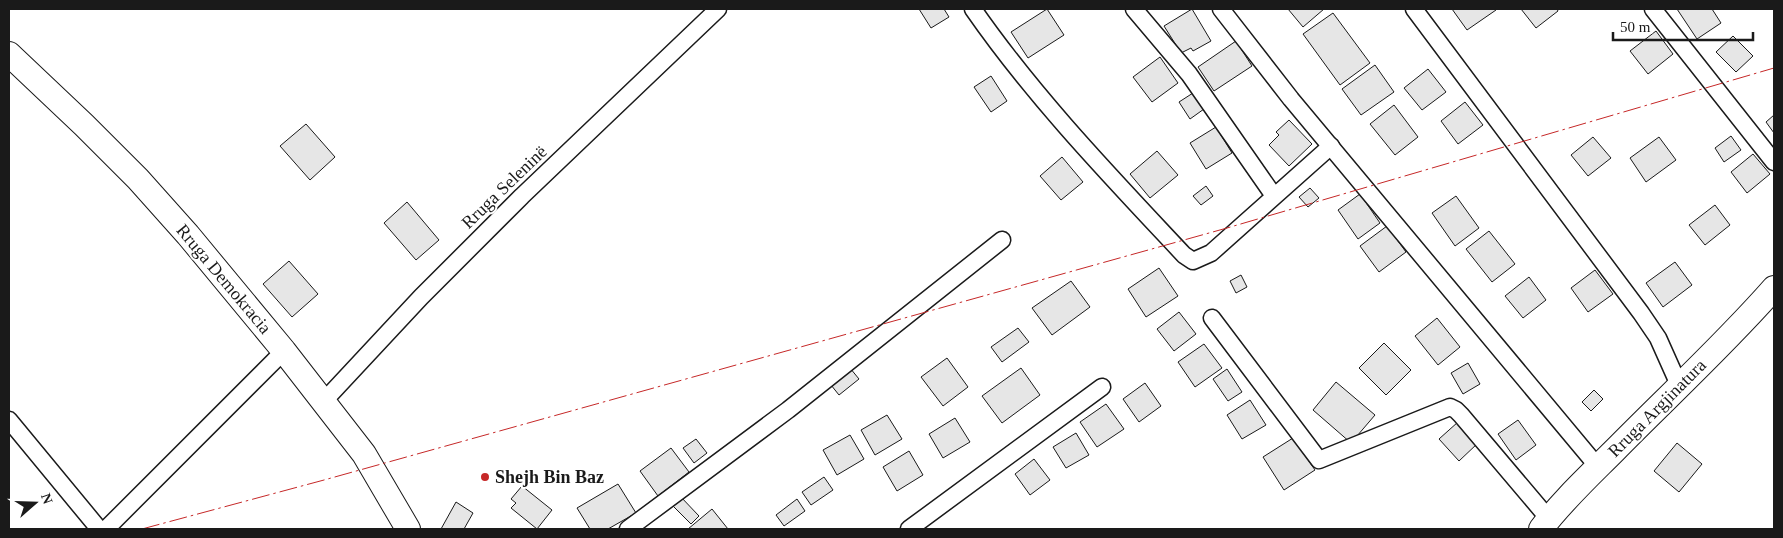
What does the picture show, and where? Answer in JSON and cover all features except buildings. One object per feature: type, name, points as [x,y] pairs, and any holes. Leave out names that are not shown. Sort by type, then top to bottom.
[{"type":"main road","name":"Rruga Demokracia","points":[[9,54],[138,179],[188,235],[284,351],[364,454],[408,529]]},
{"type":"main road","name":"Rruga Argjinatura","points":[[1545,524],[1598,467],[1745,321],[1774,288]]},
{"type":"street","name":"Rruga Seleninë","points":[[324,401],[422,297],[522,196],[718,9]]},
{"type":"street","points":[[973,9],[997,44],[1103,168],[1184,255],[1193,261],[1211,253],[1331,146]]},
{"type":"street","points":[[1134,9],[1189,74],[1274,196]]},
{"type":"street","points":[[1221,9],[1291,99],[1598,467]]},
{"type":"street","points":[[1414,9],[1641,313],[1658,338],[1679,385]]},
{"type":"street","points":[[1653,9],[1774,162]]},
{"type":"street","points":[[628,529],[788,410],[1002,240]]},
{"type":"street","points":[[1212,318],[1319,460],[1450,407],[1461,415],[1545,524]]},
{"type":"street","points":[[106,529],[284,351]]},
{"type":"street","points":[[909,529],[1102,387]]},
{"type":"street","points":[[9,420],[99,529]]},
{"type":"power","points":[[142,529],[1227,228],[1774,68]]},
{"type":"place","name":"Shejh Bin Baz","points":[[485,477]]}]
